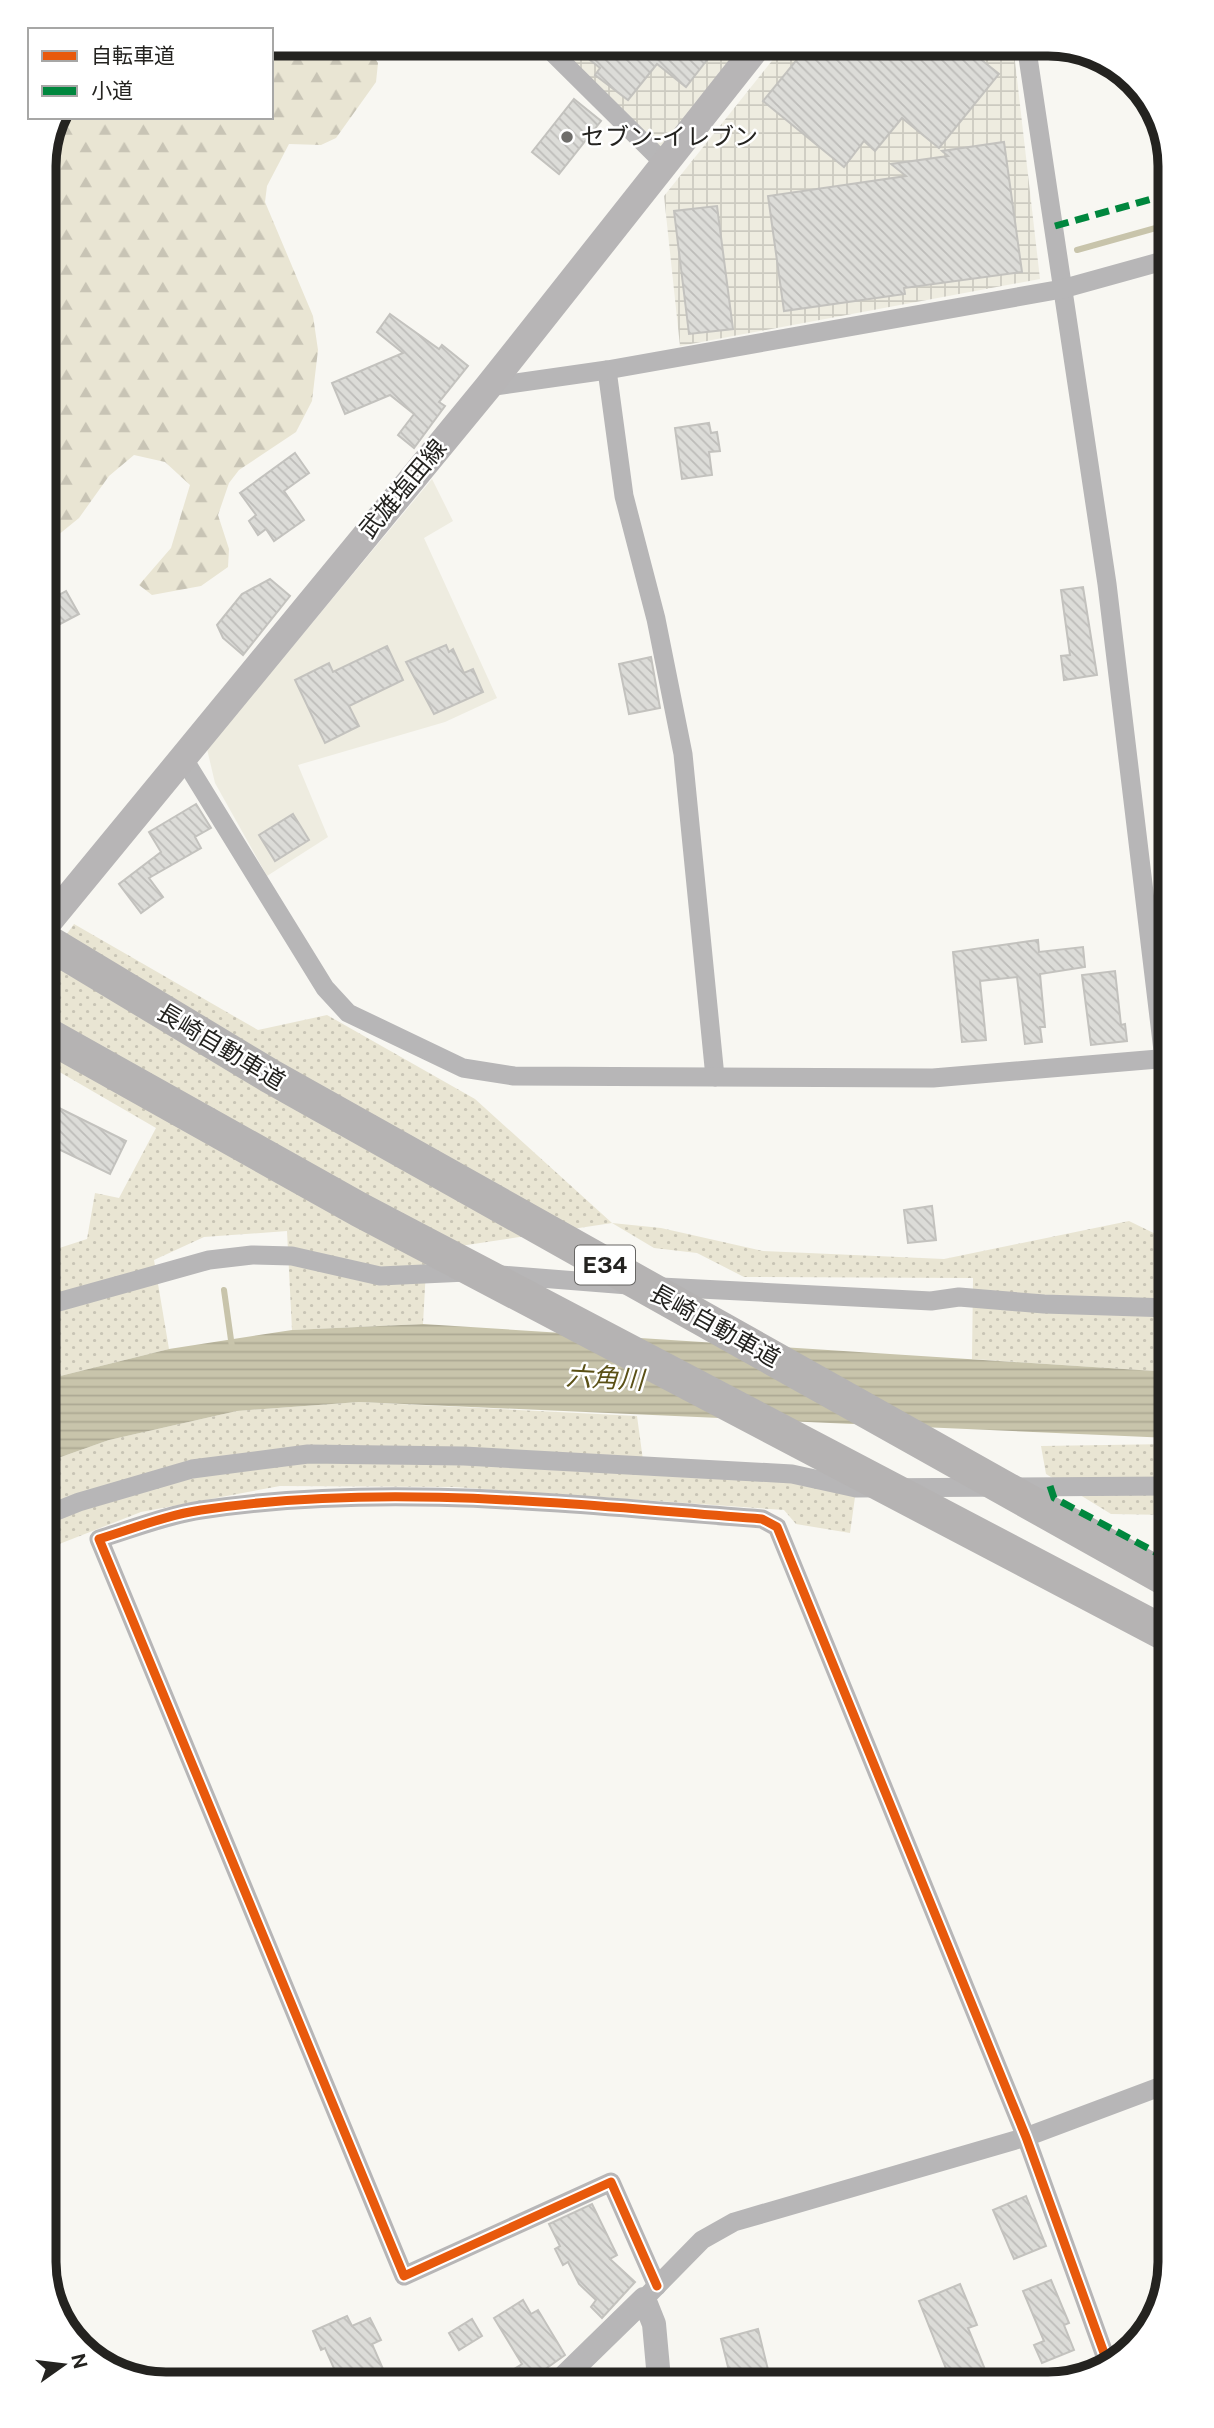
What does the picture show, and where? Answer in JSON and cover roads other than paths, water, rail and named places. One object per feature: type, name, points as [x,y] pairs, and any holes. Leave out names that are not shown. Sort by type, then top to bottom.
[{"type":"highway","name":"長崎自動車道","points":[[56,947],[270,1076],[1158,1574]]},
{"type":"highway","name":"E34","points":[[56,1041],[360,1210],[1158,1630]]},
{"type":"main road","name":"武雄塩田線","points":[[56,912],[488,387],[750,56]]},
{"type":"street","points":[[556,56],[664,163]]},
{"type":"street","points":[[1028,56],[1107,584],[1158,988]]},
{"type":"street","points":[[488,387],[607,370],[1062,289],[1158,262]]},
{"type":"street","points":[[607,370],[624,496],[656,619],[683,754],[715,1077]]},
{"type":"street","points":[[182,756],[325,988],[348,1013],[463,1068],[514,1076],[933,1078],[1158,1060]]},
{"type":"street","points":[[56,1303],[209,1260],[252,1255],[292,1256],[380,1276],[456,1272],[738,1294],[931,1301],[959,1297],[1044,1304],[1158,1308]]},
{"type":"street","points":[[56,1511],[192,1469],[308,1454],[464,1456],[792,1474],[856,1488],[1158,1486]]},
{"type":"street","points":[[658,2372],[651,2292],[611,2182],[404,2276],[99,1539],[198,1510],[311,1497],[455,1496],[762,1519],[777,1527],[1026,2137],[1105,2356]]},
{"type":"street","points":[[570,2372],[702,2241],[734,2221],[1026,2137],[1158,2088]]},
{"type":"water","name":"六角川","points":[[423,1324],[1158,1371],[1158,1437],[359,1402],[237,1411],[109,1440],[56,1459],[56,1377],[169,1349],[292,1330]]},
{"type":"waterway","points":[[1077,250],[1158,227]]},
{"type":"waterway","points":[[224,1290],[232,1347]]},
{"type":"place","name":"セブン-イレブン","points":[[567,137]]}]
